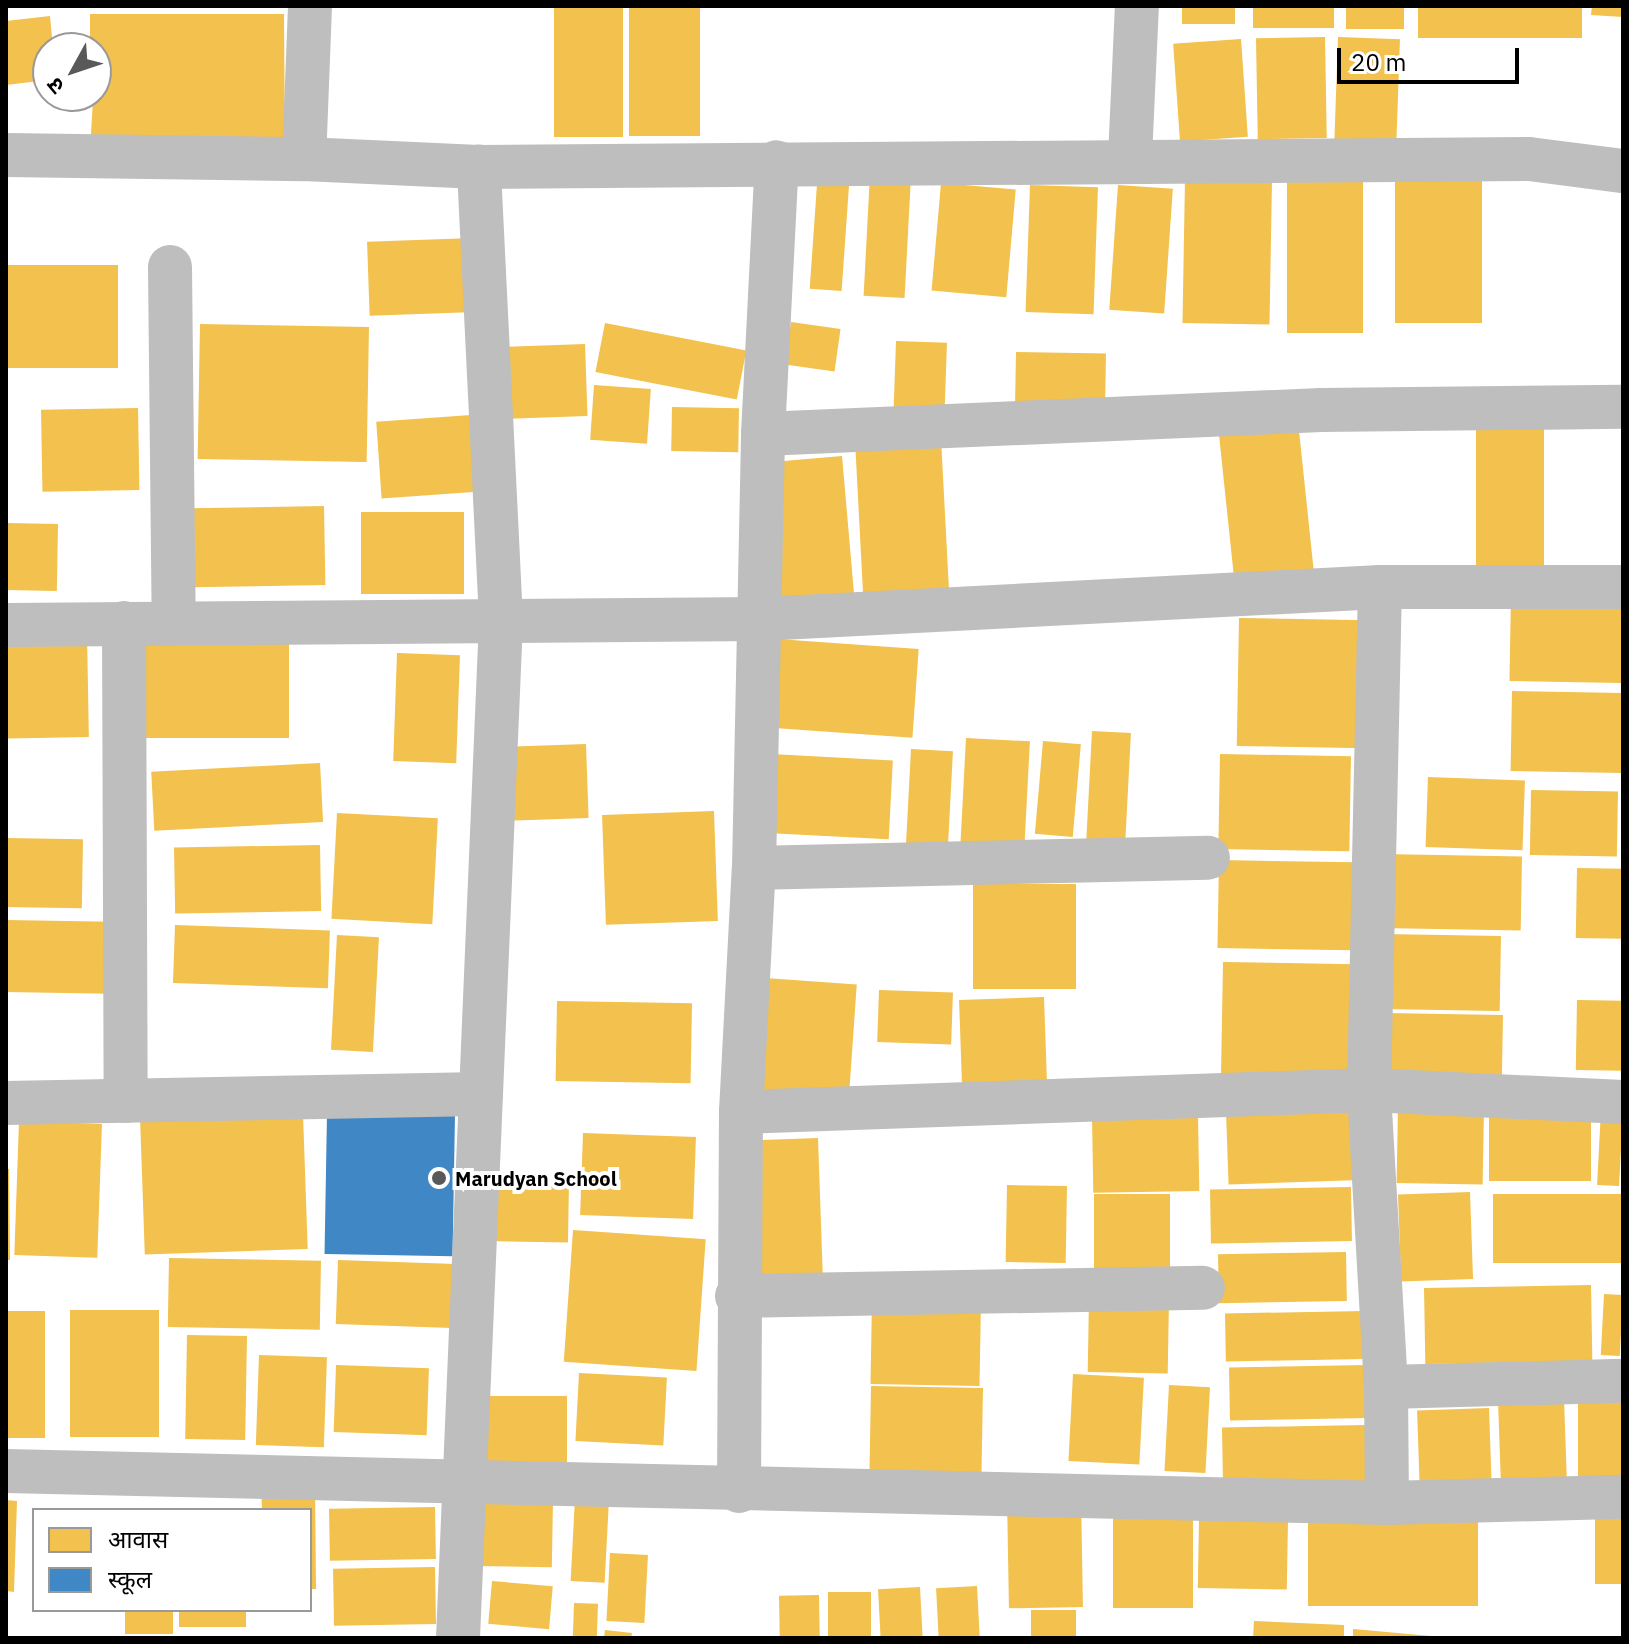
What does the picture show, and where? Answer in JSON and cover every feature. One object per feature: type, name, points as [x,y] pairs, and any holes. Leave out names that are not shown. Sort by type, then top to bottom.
[{"type":"street","points":[[304,159],[310,6]]},
{"type":"street","points":[[1130,158],[1137,6]]},
{"type":"street","points":[[6,155],[304,159],[479,167],[1130,158],[1529,159],[1623,171]]},
{"type":"street","points":[[739,1491],[737,1296],[741,1112],[754,868],[763,434],[777,162]]},
{"type":"street","points":[[458,1638],[467,1482],[501,620],[479,167]]},
{"type":"street","points":[[170,267],[174,623]]},
{"type":"street","points":[[763,434],[1321,410],[1623,407]]},
{"type":"street","points":[[1380,587],[1369,1090],[1386,1387],[1387,1503]]},
{"type":"street","points":[[6,625],[761,619],[1380,587],[1623,587]]},
{"type":"street","points":[[124,623],[126,1101]]},
{"type":"street","points":[[754,868],[1208,858]]},
{"type":"street","points":[[741,1112],[1369,1090],[1623,1102]]},
{"type":"street","points":[[6,1103],[481,1094]]},
{"type":"street","points":[[737,1296],[1203,1288]]},
{"type":"street","points":[[1386,1387],[1623,1381]]},
{"type":"street","points":[[6,1471],[739,1491],[1387,1503],[1623,1497]]},
{"type":"building: आवास","points":[[554,6],[623,6],[623,137],[554,137]]},
{"type":"building: आवास","points":[[629,6],[700,6],[700,136],[629,136]]},
{"type":"building: आवास","points":[[1182,6],[1235,6],[1235,24],[1182,24]]},
{"type":"building: आवास","points":[[1253,6],[1334,6],[1334,28],[1253,28]]},
{"type":"building: आवास","points":[[1346,6],[1404,6],[1404,29],[1346,29]]},
{"type":"building: आवास","points":[[1418,6],[1582,6],[1582,38],[1418,38]]},
{"type":"building: आवास","points":[[1592,6],[1623,6],[1623,17],[1591,15]]},
{"type":"building: आवास","points":[[90,14],[284,14],[285,151],[90,151],[92,112],[112,112],[112,32],[90,32]]},
{"type":"building: आवास","points":[[50,16],[52,32],[32,32],[32,82],[6,85],[6,21]]},
{"type":"building: आवास","points":[[1325,37],[1327,138],[1258,139],[1256,38]]},
{"type":"building: आवास","points":[[1338,37],[1400,39],[1396,141],[1334,139]]},
{"type":"building: आवास","points":[[1241,39],[1248,137],[1180,142],[1173,44]]},
{"type":"building: आवास","points":[[818,170],[850,172],[842,291],[810,289]]},
{"type":"building: आवास","points":[[1395,171],[1482,171],[1482,323],[1395,323]]},
{"type":"building: आवास","points":[[870,174],[911,176],[905,298],[864,296]]},
{"type":"building: आवास","points":[[1287,175],[1363,175],[1363,333],[1287,333]]},
{"type":"building: आवास","points":[[1185,179],[1272,181],[1269,324],[1182,323]]},
{"type":"building: आवास","points":[[941,183],[1016,190],[1006,297],[932,291]]},
{"type":"building: आवास","points":[[1030,185],[1098,187],[1094,314],[1026,312]]},
{"type":"building: आवास","points":[[1118,185],[1173,189],[1164,314],[1109,310]]},
{"type":"building: आवास","points":[[473,238],[476,312],[370,316],[367,242]]},
{"type":"building: आवास","points":[[7,265],[118,265],[118,368],[7,368]]},
{"type":"building: आवास","points":[[791,322],[841,329],[835,372],[785,365]]},
{"type":"building: आवास","points":[[605,323],[746,350],[737,400],[595,372]]},
{"type":"building: आवास","points":[[200,324],[369,327],[367,462],[198,459]]},
{"type":"building: आवास","points":[[896,341],[947,343],[945,410],[894,408]]},
{"type":"building: आवास","points":[[585,344],[588,416],[506,419],[503,347]]},
{"type":"building: आवास","points":[[1016,352],[1106,354],[1105,407],[1015,405]]},
{"type":"building: आवास","points":[[594,385],[651,389],[647,444],[590,440]]},
{"type":"building: आवास","points":[[672,407],[739,408],[738,452],[671,451]]},
{"type":"building: आवास","points":[[138,408],[139,490],[42,492],[41,410]]},
{"type":"building: आवास","points":[[471,415],[476,492],[382,498],[376,422]]},
{"type":"building: आवास","points":[[1298,421],[1314,569],[1234,578],[1218,429]]},
{"type":"building: आवास","points":[[1476,428],[1544,428],[1544,568],[1476,568]]},
{"type":"building: आवास","points":[[941,438],[949,589],[863,593],[855,443]]},
{"type":"building: आवास","points":[[842,456],[854,593],[781,600],[769,462]]},
{"type":"building: आवास","points":[[324,506],[325,585],[191,587],[190,508]]},
{"type":"building: आवास","points":[[361,512],[464,512],[464,594],[361,594]]},
{"type":"building: आवास","points":[[6,523],[58,524],[57,591],[6,590]]},
{"type":"building: आवास","points":[[1511,594],[1623,596],[1621,683],[1509,681]]},
{"type":"building: आवास","points":[[1239,618],[1369,620],[1367,748],[1237,746]]},
{"type":"building: आवास","points":[[131,631],[289,631],[289,738],[131,738]]},
{"type":"building: आवास","points":[[87,632],[89,737],[8,738],[6,633]]},
{"type":"building: आवास","points":[[777,639],[919,649],[912,738],[771,728]]},
{"type":"building: आवास","points":[[397,653],[460,655],[456,763],[393,761]]},
{"type":"building: आवास","points":[[1512,691],[1623,693],[1622,773],[1511,771]]},
{"type":"building: आवास","points":[[1092,731],[1131,733],[1125,845],[1086,843]]},
{"type":"building: आवास","points":[[966,738],[1030,741],[1024,847],[960,844]]},
{"type":"building: आवास","points":[[1043,741],[1081,744],[1073,837],[1035,834]]},
{"type":"building: आवास","points":[[586,744],[589,818],[500,821],[497,747]]},
{"type":"building: आवास","points":[[911,749],[953,751],[947,856],[906,854]]},
{"type":"building: आवास","points":[[771,754],[893,760],[889,839],[767,833]]},
{"type":"building: आवास","points":[[1220,754],[1351,756],[1349,851],[1218,849]]},
{"type":"building: आवास","points":[[320,763],[323,822],[154,831],[151,772]]},
{"type":"building: आवास","points":[[1428,777],[1525,780],[1522,850],[1426,847]]},
{"type":"building: आवास","points":[[1531,790],[1618,792],[1617,857],[1530,855]]},
{"type":"building: आवास","points":[[714,811],[718,921],[606,925],[602,815]]},
{"type":"building: आवास","points":[[337,813],[438,818],[432,924],[331,919]]},
{"type":"building: आवास","points":[[6,838],[83,839],[82,908],[6,907]]},
{"type":"building: आवास","points":[[320,845],[321,911],[175,914],[174,848]]},
{"type":"building: आवास","points":[[1382,854],[1522,856],[1521,930],[1381,928]]},
{"type":"building: आवास","points":[[1219,860],[1355,862],[1353,950],[1217,948]]},
{"type":"building: आवास","points":[[1577,868],[1623,869],[1622,939],[1576,938]]},
{"type":"building: आवास","points":[[973,884],[1076,884],[1076,989],[973,989]]},
{"type":"building: आवास","points":[[6,920],[112,922],[111,994],[6,992]]},
{"type":"building: आवास","points":[[175,925],[330,930],[328,988],[173,983]]},
{"type":"building: आवास","points":[[1383,934],[1501,936],[1500,1011],[1382,1009]]},
{"type":"building: आवास","points":[[337,935],[379,937],[373,1052],[331,1050]]},
{"type":"building: आवास","points":[[1223,962],[1356,964],[1354,1083],[1221,1081]]},
{"type":"building: आवास","points":[[765,978],[857,984],[849,1100],[757,1094]]},
{"type":"building: आवास","points":[[879,990],[953,993],[951,1045],[877,1042]]},
{"type":"building: आवास","points":[[1044,997],[1048,1098],[963,1101],[959,1000]]},
{"type":"building: आवास","points":[[1577,1000],[1623,1001],[1622,1071],[1576,1070]]},
{"type":"building: आवास","points":[[557,1001],[692,1003],[691,1083],[556,1081]]},
{"type":"building: आवास","points":[[1385,1013],[1503,1015],[1502,1078],[1384,1076]]},
{"type":"building: आवास","points":[[1398,1105],[1484,1107],[1483,1184],[1397,1183]]},
{"type":"building: आवास","points":[[1358,1109],[1360,1180],[1229,1185],[1226,1114]]},
{"type":"building: आवास","points":[[1601,1110],[1623,1111],[1619,1186],[1597,1185]]},
{"type":"building: आवास","points":[[303,1114],[308,1249],[145,1255],[140,1120]]},
{"type":"building: आवास","points":[[1489,1114],[1591,1114],[1591,1181],[1489,1181]]},
{"type":"building: आवास","points":[[1198,1116],[1199,1191],[1093,1193],[1092,1118]]},
{"type":"building: आवास","points":[[19,1121],[102,1124],[97,1258],[14,1255]]},
{"type":"building: आवास","points":[[583,1133],[696,1137],[693,1219],[580,1215]]},
{"type":"building: आवास","points":[[818,1138],[823,1284],[761,1286],[756,1140]]},
{"type":"building: आवास","points":[[6,1169],[9,1169],[10,1260],[6,1260]]},
{"type":"building: आवास","points":[[486,1181],[569,1182],[568,1242],[485,1241]]},
{"type":"building: आवास","points":[[1007,1185],[1067,1186],[1066,1263],[1006,1262]]},
{"type":"building: आवास","points":[[1351,1187],[1352,1241],[1211,1243],[1210,1189]]},
{"type":"building: आवास","points":[[1470,1192],[1473,1279],[1401,1281],[1398,1195]]},
{"type":"building: आवास","points":[[1094,1194],[1170,1194],[1170,1270],[1094,1270]]},
{"type":"building: आवास","points":[[1493,1194],[1623,1194],[1623,1263],[1493,1263]]},
{"type":"building: आवास","points":[[573,1230],[706,1239],[696,1371],[564,1362]]},
{"type":"building: आवास","points":[[1346,1252],[1347,1301],[1219,1303],[1218,1254]]},
{"type":"building: आवास","points":[[169,1258],[321,1261],[320,1330],[168,1327]]},
{"type":"building: आवास","points":[[338,1260],[455,1264],[453,1328],[336,1324]]},
{"type":"building: आवास","points":[[1591,1285],[1592,1361],[1425,1364],[1424,1288]]},
{"type":"building: आवास","points":[[1604,1294],[1623,1295],[1620,1356],[1601,1355]]},
{"type":"building: आवास","points":[[1089,1298],[1169,1299],[1168,1373],[1088,1372]]},
{"type":"building: आवास","points":[[872,1299],[981,1301],[979,1386],[871,1384]]},
{"type":"building: आवास","points":[[70,1310],[159,1310],[159,1437],[70,1437]]},
{"type":"building: आवास","points":[[6,1311],[45,1311],[45,1438],[6,1438]]},
{"type":"building: आवास","points":[[1364,1311],[1365,1359],[1226,1361],[1225,1313]]},
{"type":"building: आवास","points":[[187,1335],[247,1336],[245,1440],[185,1439]]},
{"type":"building: आवास","points":[[259,1355],[327,1357],[324,1447],[256,1445]]},
{"type":"building: आवास","points":[[336,1365],[429,1368],[427,1435],[334,1432]]},
{"type":"building: आवास","points":[[1366,1365],[1367,1418],[1230,1420],[1229,1367]]},
{"type":"building: आवास","points":[[579,1373],[667,1378],[663,1446],[575,1441]]},
{"type":"building: आवास","points":[[1073,1374],[1144,1378],[1139,1465],[1068,1461]]},
{"type":"building: आवास","points":[[1169,1385],[1210,1387],[1205,1473],[1164,1471]]},
{"type":"building: आवास","points":[[871,1386],[983,1388],[981,1484],[869,1482]]},
{"type":"building: आवास","points":[[1578,1393],[1623,1393],[1623,1491],[1578,1491]]},
{"type":"building: आवास","points":[[476,1396],[567,1396],[567,1476],[476,1476]]},
{"type":"building: आवास","points":[[1564,1399],[1567,1494],[1501,1496],[1498,1401]]},
{"type":"building: आवास","points":[[1489,1408],[1492,1493],[1420,1495],[1417,1411]]},
{"type":"building: आवास","points":[[1365,1425],[1366,1481],[1223,1483],[1222,1427]]},
{"type":"building: आवास","points":[[261,1485],[315,1485],[316,1589],[312,1589],[312,1508],[262,1508]]},
{"type":"building: आवास","points":[[1081,1496],[1083,1607],[1009,1608],[1007,1497]]},
{"type":"building: आवास","points":[[575,1498],[609,1500],[605,1583],[571,1581]]},
{"type":"building: आवास","points":[[476,1499],[553,1500],[552,1567],[475,1566]]},
{"type":"building: आवास","points":[[6,1500],[17,1501],[14,1592],[6,1591]]},
{"type":"building: आवास","points":[[1595,1502],[1623,1502],[1623,1584],[1595,1584]]},
{"type":"building: आवास","points":[[435,1507],[436,1559],[330,1561],[329,1509]]},
{"type":"building: आवास","points":[[1308,1510],[1478,1510],[1478,1606],[1308,1606]]},
{"type":"building: आवास","points":[[1113,1515],[1193,1515],[1193,1608],[1113,1608]]},
{"type":"building: आवास","points":[[1199,1519],[1288,1521],[1287,1590],[1198,1588]]},
{"type":"building: आवास","points":[[610,1553],[648,1555],[644,1623],[606,1621]]},
{"type":"building: आवास","points":[[435,1567],[436,1624],[334,1626],[333,1569]]},
{"type":"building: आवास","points":[[492,1581],[553,1586],[549,1629],[488,1624]]},
{"type":"building: आवास","points":[[977,1586],[980,1638],[939,1638],[936,1588]]},
{"type":"building: आवास","points":[[920,1587],[923,1638],[881,1638],[878,1589]]},
{"type":"building: आवास","points":[[828,1592],[871,1592],[871,1638],[828,1638]]},
{"type":"building: आवास","points":[[819,1595],[820,1638],[780,1638],[779,1596]]},
{"type":"building: आवास","points":[[574,1603],[598,1604],[597,1638],[573,1638]]},
{"type":"building: आवास","points":[[1031,1610],[1076,1610],[1076,1638],[1031,1638]]},
{"type":"building: आवास","points":[[125,1612],[173,1612],[173,1634],[125,1634]]},
{"type":"building: आवास","points":[[179,1612],[246,1612],[246,1627],[179,1627]]},
{"type":"building: आवास","points":[[1254,1621],[1344,1625],[1344,1638],[1253,1638]]},
{"type":"building: आवास","points":[[1353,1629],[1431,1636],[1431,1638],[1353,1638]]},
{"type":"building: आवास","points":[[605,1630],[632,1633],[631,1638],[604,1638]]},
{"type":"building: स्कूल","points":[[327,1113],[455,1115],[453,1256],[325,1254]]},
{"type":"place","name":"Marudyan School","points":[[439,1178]]}]
